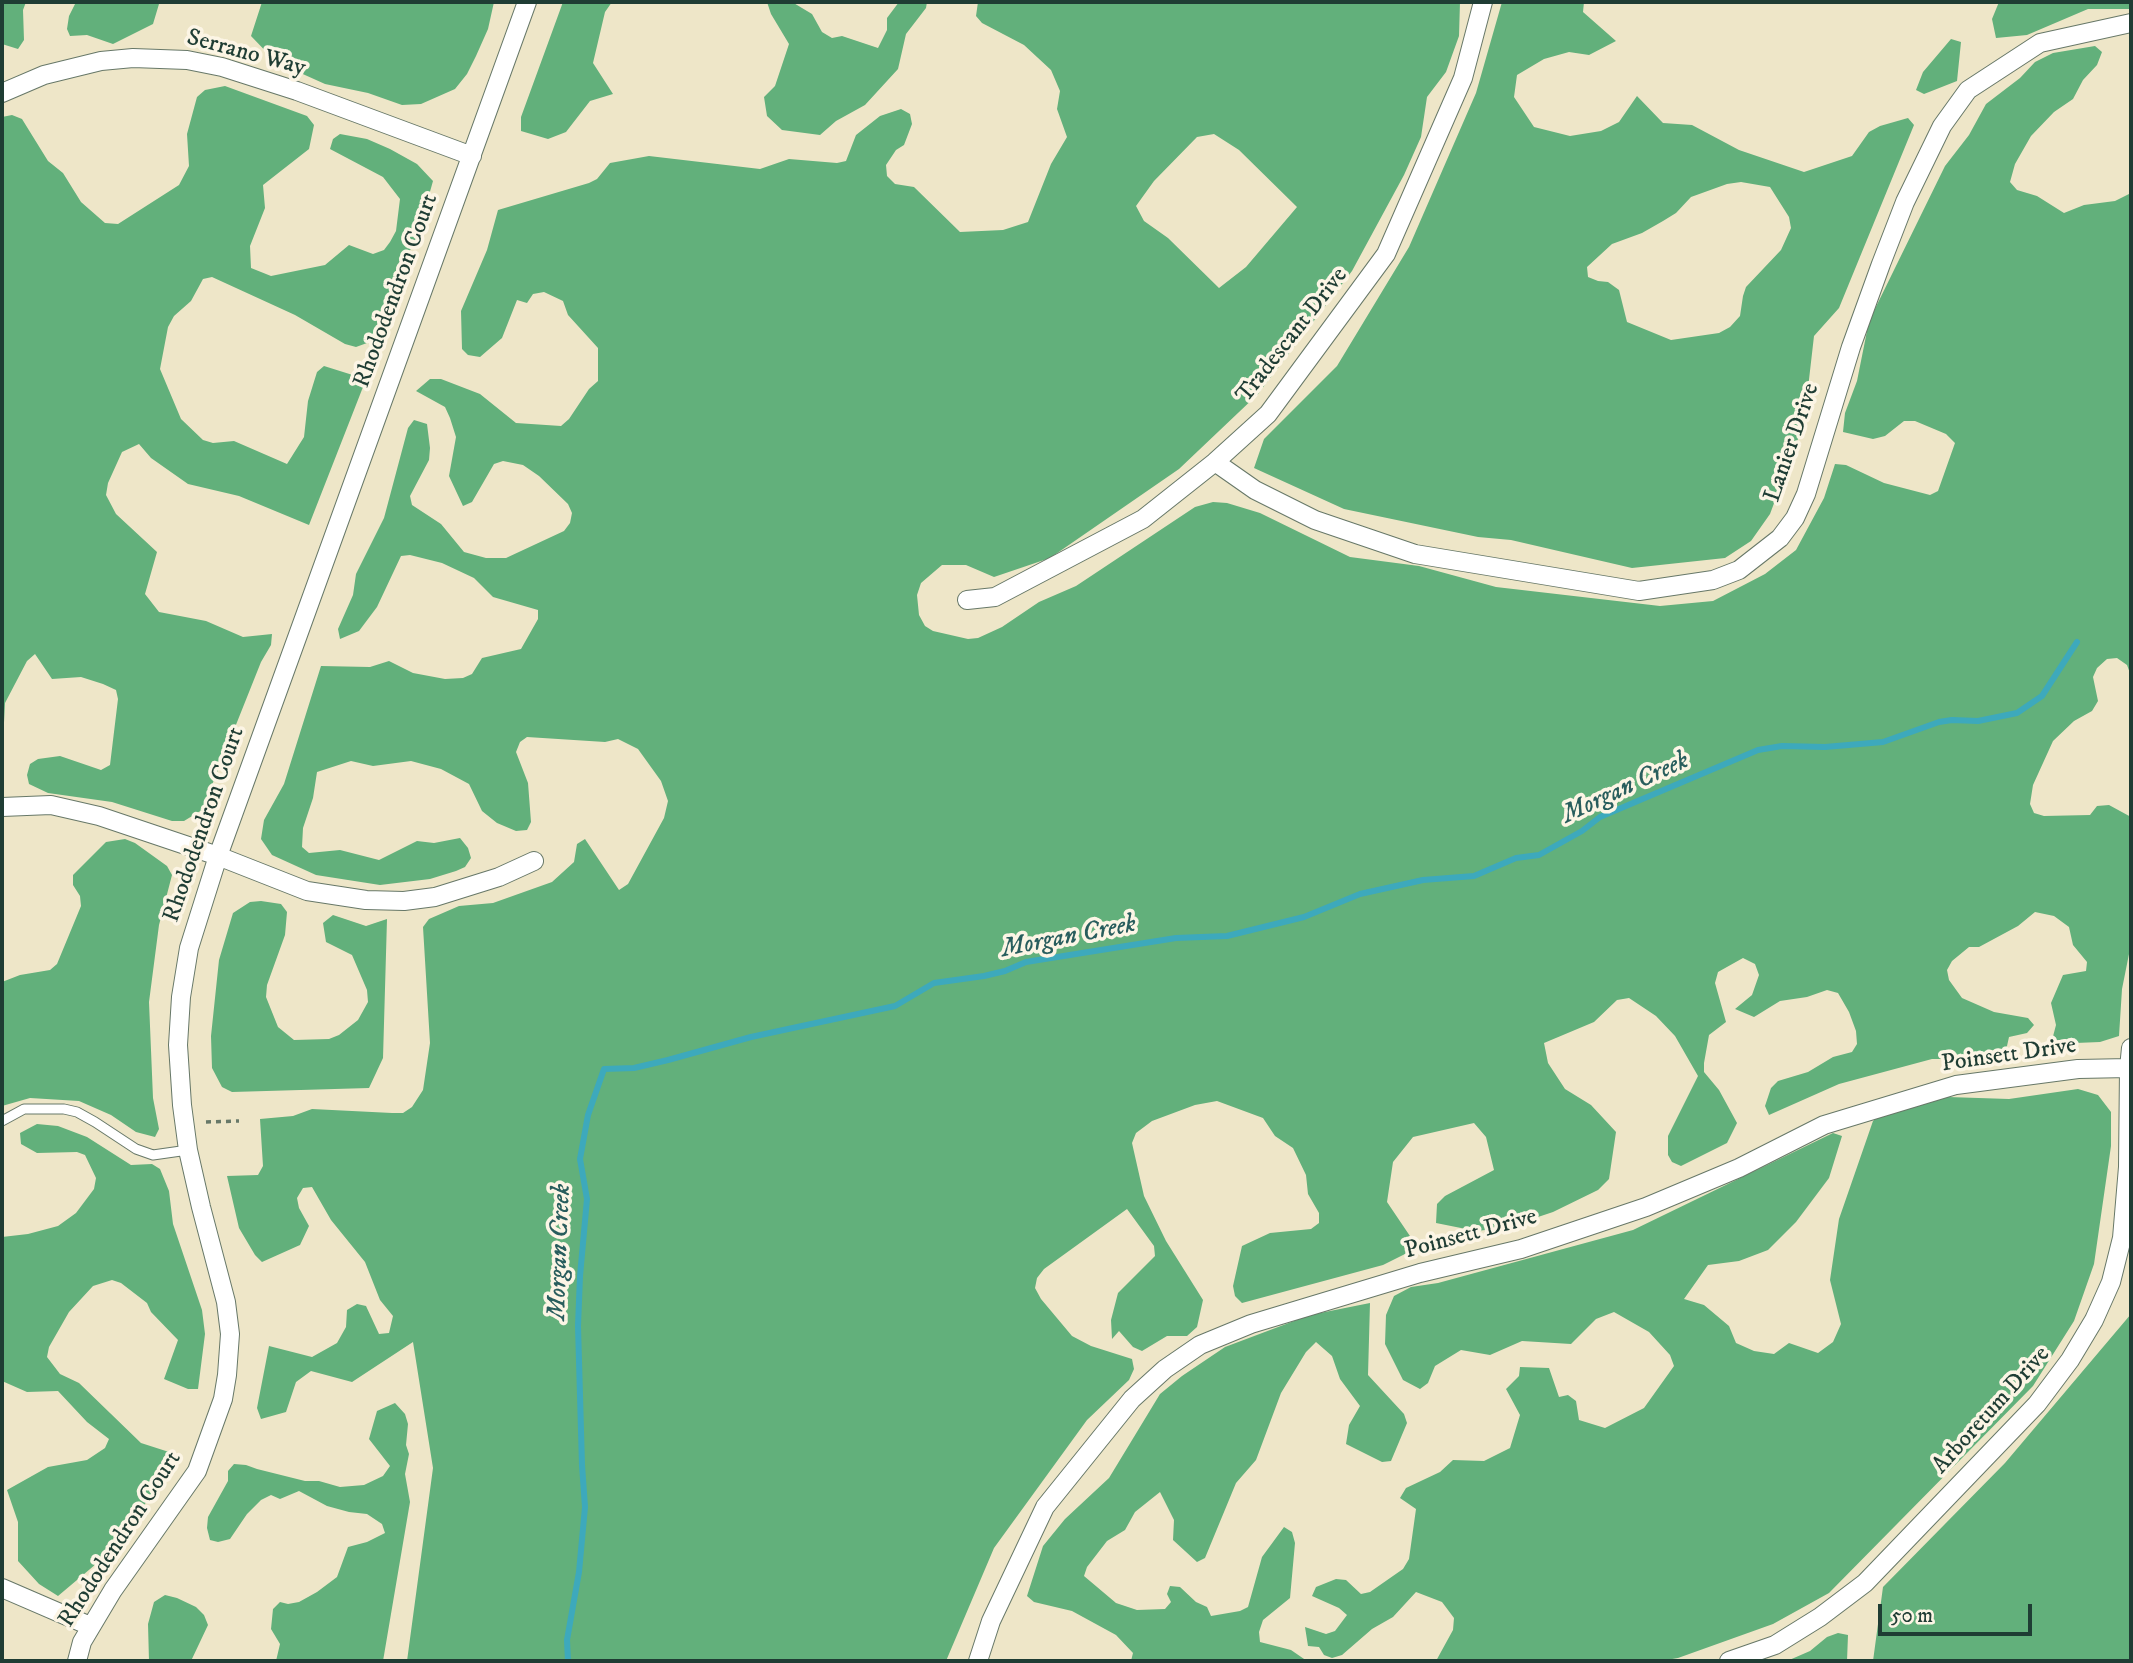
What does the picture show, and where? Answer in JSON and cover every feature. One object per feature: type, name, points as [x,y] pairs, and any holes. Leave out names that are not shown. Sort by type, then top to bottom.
[{"type":"street","name":"Rhododendron Court","points":[[77,1661],[90,1626],[197,1471],[223,1399],[230,1356],[226,1302],[188,1150],[182,1105],[178,1045],[181,997],[189,948],[218,856],[527,2]]},
{"type":"street","name":"Tradescant Drive","points":[[967,600],[995,597],[1143,519],[1215,462],[1268,414],[1386,254],[1463,78],[1483,2]]},
{"type":"street","name":"Lanier Drive","points":[[1215,462],[1255,491],[1315,520],[1415,554],[1639,591],[1713,580],[1739,570],[1780,538],[1795,518],[1806,494],[1851,347],[1881,264],[1905,202],[1942,126],[1968,90],[2040,43],[2131,23]]},
{"type":"street","name":"Serrano Way","points":[[2,93],[44,75],[101,61],[133,58],[187,60],[222,67],[297,92],[472,156]]},
{"type":"street","points":[[2,807],[51,805],[99,816],[218,856],[307,891],[366,900],[404,901],[435,897],[466,889],[534,861]]},
{"type":"street","name":"Arboretum Drive","points":[[1729,1661],[1774,1645],[1820,1617],[1865,1583],[2037,1404],[2070,1360],[2094,1320],[2111,1282],[2122,1238],[2128,1167],[2131,1048]]},
{"type":"street","name":"Poinsett Drive","points":[[978,1661],[991,1621],[1045,1507],[1132,1399],[1165,1369],[1200,1345],[1264,1320],[1420,1273],[1521,1249],[1646,1208],[1739,1168],[1824,1125],[1942,1089],[2078,1069],[2129,1068]]},
{"type":"street","points":[[2,1588],[90,1626]]},
{"type":"lane","points":[[2,1121],[24,1109],[64,1109],[76,1112],[136,1149],[153,1155],[188,1150]]},
{"type":"path","points":[[206,1122],[239,1121]]},
{"type":"green space","points":[[2,2],[26,2],[23,10],[24,40],[18,49],[2,44]]},
{"type":"green space","points":[[76,2],[159,4],[153,24],[113,44],[87,35],[70,36],[67,29],[69,16]]},
{"type":"green space","points":[[262,2],[494,2],[488,29],[476,56],[455,89],[421,104],[402,105],[368,93],[325,84],[276,62],[251,36]]},
{"type":"green space","points":[[563,2],[612,2],[605,12],[593,63],[613,94],[590,101],[566,132],[548,139],[521,131],[521,117]]},
{"type":"green space","points":[[767,2],[792,2],[812,14],[822,32],[832,38],[842,36],[878,48],[887,30],[887,18],[899,2],[927,2],[926,8],[906,34],[898,69],[865,105],[836,121],[820,135],[782,130],[767,116],[764,97],[775,86],[789,44]]},
{"type":"green space","points":[[978,2],[1460,2],[1459,36],[1446,72],[1427,97],[1421,137],[1404,175],[1352,271],[1258,394],[1179,469],[1050,558],[994,577],[966,565],[942,565],[921,583],[917,595],[919,615],[925,626],[933,631],[968,639],[978,638],[1002,627],[1039,602],[1076,586],[1195,507],[1213,502],[1227,503],[1260,513],[1350,557],[1419,566],[1496,587],[1660,606],[1713,601],[1765,574],[1796,550],[1824,498],[1835,464],[1846,465],[1884,483],[1930,495],[1938,491],[1955,443],[1946,434],[1915,421],[1904,421],[1885,436],[1873,439],[1843,432],[1845,413],[1857,381],[1869,321],[1945,166],[1969,135],[1986,104],[2020,78],[2035,62],[2053,53],[2095,46],[2102,52],[2097,65],[2083,80],[2073,99],[2054,112],[2031,136],[2015,164],[2010,182],[2017,190],[2037,196],[2064,213],[2084,205],[2115,201],[2131,193],[2131,676],[2127,665],[2117,658],[2107,659],[2097,668],[2093,677],[2098,701],[2092,711],[2074,721],[2053,741],[2033,785],[2030,804],[2034,813],[2044,816],[2090,815],[2097,806],[2109,805],[2131,817],[2131,944],[2122,989],[2119,1036],[2100,1042],[2051,1044],[2056,1025],[2051,1003],[2063,975],[2086,971],[2087,962],[2073,945],[2069,927],[2054,916],[2035,912],[2018,926],[1979,947],[1969,947],[1952,961],[1947,970],[1949,980],[1962,998],[1994,1012],[2028,1018],[2034,1025],[2027,1033],[2009,1037],[2007,1046],[2000,1053],[1983,1059],[1932,1059],[1839,1084],[1769,1115],[1765,1106],[1771,1088],[1778,1081],[1808,1072],[1833,1057],[1852,1052],[1857,1044],[1856,1031],[1838,993],[1827,990],[1807,997],[1780,1001],[1754,1017],[1735,1009],[1752,995],[1759,975],[1755,964],[1743,958],[1718,972],[1715,983],[1726,1022],[1709,1035],[1704,1063],[1704,1072],[1719,1090],[1737,1123],[1727,1143],[1681,1166],[1672,1162],[1668,1155],[1668,1136],[1698,1076],[1675,1036],[1656,1016],[1629,998],[1617,1000],[1594,1022],[1544,1043],[1548,1063],[1565,1089],[1591,1105],[1616,1132],[1609,1179],[1598,1190],[1553,1212],[1505,1228],[1476,1231],[1436,1223],[1437,1204],[1445,1196],[1494,1170],[1486,1137],[1474,1123],[1413,1137],[1393,1162],[1387,1202],[1414,1242],[1409,1252],[1383,1265],[1242,1303],[1235,1296],[1233,1286],[1242,1246],[1270,1233],[1311,1229],[1319,1223],[1319,1213],[1308,1194],[1306,1175],[1293,1148],[1275,1136],[1263,1118],[1217,1101],[1195,1105],[1152,1121],[1136,1133],[1132,1143],[1144,1196],[1166,1241],[1203,1300],[1197,1327],[1187,1336],[1167,1336],[1142,1351],[1133,1347],[1119,1331],[1112,1339],[1111,1320],[1118,1293],[1155,1256],[1154,1246],[1127,1209],[1044,1269],[1037,1278],[1035,1288],[1041,1299],[1072,1336],[1091,1346],[1132,1359],[1134,1369],[1129,1380],[1087,1420],[994,1548],[946,1661],[407,1661],[433,1468],[413,1342],[352,1382],[311,1371],[296,1382],[286,1412],[261,1419],[257,1408],[269,1346],[312,1357],[337,1343],[346,1327],[347,1310],[357,1304],[366,1306],[379,1334],[389,1333],[393,1316],[380,1300],[365,1262],[331,1220],[312,1187],[303,1188],[297,1198],[299,1208],[309,1226],[300,1245],[262,1262],[239,1228],[227,1176],[258,1175],[263,1166],[260,1119],[293,1116],[312,1109],[403,1113],[412,1107],[423,1090],[430,1043],[423,927],[429,919],[459,906],[493,903],[552,882],[574,862],[577,844],[585,839],[619,890],[628,884],[664,818],[668,801],[661,781],[638,749],[618,739],[605,742],[527,737],[520,742],[516,752],[528,783],[531,822],[527,830],[516,831],[497,823],[482,811],[469,784],[441,769],[411,761],[373,766],[351,761],[317,772],[313,798],[303,828],[302,847],[309,853],[340,850],[379,860],[417,841],[434,843],[460,838],[468,848],[471,858],[465,867],[456,871],[430,879],[380,885],[316,875],[272,855],[261,839],[264,820],[284,784],[321,666],[370,667],[389,661],[413,673],[445,679],[463,678],[472,674],[482,658],[521,649],[538,619],[538,610],[493,597],[474,578],[442,563],[410,555],[401,556],[377,607],[359,631],[340,639],[338,629],[353,595],[356,574],[384,518],[408,428],[414,420],[427,424],[430,448],[429,460],[410,496],[412,505],[441,524],[464,552],[486,558],[506,558],[564,531],[570,523],[572,513],[568,504],[539,476],[523,465],[503,461],[494,464],[472,502],[463,506],[449,476],[456,437],[450,418],[445,407],[416,391],[430,379],[441,379],[480,394],[516,423],[561,426],[598,381],[598,348],[568,315],[563,301],[544,292],[533,294],[527,303],[517,300],[502,338],[480,357],[468,355],[462,349],[461,311],[487,250],[498,210],[589,183],[597,179],[610,163],[649,156],[760,169],[789,159],[837,163],[846,161],[856,135],[880,116],[901,109],[910,114],[912,124],[904,145],[896,150],[886,165],[887,176],[895,184],[914,187],[960,232],[1003,230],[1028,222],[1051,164],[1067,137],[1057,109],[1060,91],[1051,70],[1024,45],[982,23],[976,16]],"holes":[[[1214,134],[1239,150],[1297,207],[1246,267],[1219,288],[1168,238],[1144,221],[1136,206],[1154,181],[1197,137]]]},
{"type":"green space","points":[[1502,2],[1584,2],[1583,12],[1616,41],[1589,55],[1569,52],[1544,59],[1517,75],[1514,97],[1534,127],[1570,136],[1601,131],[1619,122],[1637,96],[1663,123],[1692,125],[1739,150],[1804,172],[1852,156],[1869,132],[1880,126],[1908,118],[1914,125],[1839,308],[1814,336],[1804,423],[1770,514],[1751,541],[1725,558],[1632,568],[1511,540],[1478,537],[1344,509],[1254,468],[1264,439],[1337,366],[1409,247],[1476,93]],"holes":[[[1741,182],[1770,187],[1789,217],[1791,228],[1781,250],[1746,287],[1740,316],[1730,327],[1719,333],[1671,340],[1627,322],[1619,290],[1608,282],[1588,277],[1587,267],[1612,244],[1642,233],[1663,221],[1676,213],[1691,197],[1727,184]]]},
{"type":"green space","points":[[1999,2],[2131,2],[2131,9],[2088,9],[2027,35],[1996,38],[1992,19]]},
{"type":"green space","points":[[1951,39],[1961,42],[1957,81],[1924,94],[1916,90],[1923,72]]},
{"type":"green space","points":[[225,86],[307,116],[314,125],[309,149],[263,185],[265,208],[250,246],[251,268],[271,276],[325,265],[349,245],[373,254],[384,250],[390,242],[396,231],[400,199],[383,177],[330,149],[333,139],[340,134],[367,139],[390,149],[417,164],[433,181],[418,234],[380,313],[375,336],[367,343],[356,347],[345,344],[295,315],[212,277],[203,279],[191,301],[174,316],[168,327],[160,369],[181,419],[203,440],[213,443],[234,441],[287,464],[304,437],[308,401],[317,372],[324,366],[359,377],[363,387],[309,525],[239,496],[188,484],[151,458],[139,444],[122,452],[108,483],[106,495],[116,514],[157,552],[145,594],[159,612],[206,621],[243,637],[272,634],[271,645],[261,662],[202,810],[184,821],[172,821],[112,802],[48,793],[29,784],[27,775],[30,764],[38,759],[60,756],[101,770],[110,765],[118,699],[116,690],[81,677],[52,679],[35,654],[27,661],[5,703],[2,762],[2,117],[12,115],[22,119],[48,161],[63,173],[81,202],[105,223],[118,224],[179,185],[189,166],[187,134],[197,97],[205,90]]},
{"type":"green space","points":[[125,839],[167,866],[172,875],[159,925],[149,1002],[153,1098],[159,1129],[155,1137],[136,1132],[111,1115],[79,1101],[30,1098],[2,1106],[2,982],[20,975],[50,970],[57,964],[81,906],[80,896],[73,885],[73,875],[106,842]]},
{"type":"green space","points":[[250,902],[281,904],[287,912],[285,935],[267,985],[266,997],[278,1027],[294,1040],[329,1039],[339,1035],[358,1020],[368,1002],[367,990],[352,955],[326,942],[323,923],[333,915],[366,926],[387,919],[383,1058],[369,1088],[232,1092],[222,1087],[212,1068],[211,1036],[219,960],[233,913]]},
{"type":"green space","points":[[2078,1089],[2098,1095],[2111,1112],[2111,1146],[2094,1264],[2074,1321],[2033,1386],[1829,1593],[1773,1624],[1678,1658],[1661,1661],[1436,1661],[1453,1630],[1454,1618],[1442,1602],[1416,1592],[1393,1617],[1372,1629],[1342,1655],[1332,1658],[1324,1655],[1319,1647],[1308,1646],[1305,1627],[1326,1634],[1335,1631],[1347,1615],[1339,1608],[1312,1596],[1316,1587],[1336,1579],[1346,1580],[1361,1594],[1370,1592],[1403,1569],[1409,1559],[1416,1509],[1400,1498],[1406,1488],[1440,1472],[1453,1460],[1484,1461],[1510,1448],[1520,1415],[1506,1389],[1519,1376],[1520,1367],[1549,1368],[1559,1397],[1568,1395],[1576,1401],[1579,1420],[1605,1428],[1644,1408],[1674,1366],[1670,1355],[1649,1332],[1614,1312],[1596,1319],[1571,1344],[1522,1341],[1490,1355],[1461,1350],[1435,1366],[1428,1383],[1420,1389],[1403,1380],[1385,1344],[1386,1315],[1394,1296],[1411,1287],[1438,1283],[1633,1230],[1833,1133],[1842,1136],[1829,1178],[1796,1222],[1768,1250],[1739,1261],[1708,1265],[1684,1299],[1704,1305],[1729,1326],[1736,1343],[1754,1351],[1774,1354],[1789,1343],[1818,1353],[1833,1342],[1841,1324],[1830,1280],[1839,1219],[1873,1121],[1880,1114],[1898,1107],[1948,1097],[2009,1099]]},
{"type":"green space","points":[[37,1124],[58,1126],[87,1137],[131,1165],[152,1164],[160,1169],[169,1191],[173,1224],[202,1310],[205,1334],[198,1389],[188,1389],[164,1379],[178,1340],[151,1312],[147,1303],[121,1283],[112,1280],[93,1286],[69,1312],[49,1347],[47,1357],[60,1374],[79,1383],[141,1443],[169,1452],[172,1461],[115,1548],[58,1596],[39,1584],[18,1561],[18,1522],[7,1490],[48,1467],[87,1460],[105,1448],[109,1439],[87,1422],[58,1391],[27,1392],[2,1381],[2,1237],[58,1226],[76,1213],[94,1189],[96,1178],[85,1155],[77,1152],[37,1153],[21,1144],[20,1133]]},
{"type":"green space","points":[[1370,1303],[1368,1375],[1404,1414],[1407,1423],[1391,1461],[1382,1462],[1346,1444],[1349,1425],[1360,1406],[1340,1379],[1332,1356],[1316,1342],[1306,1352],[1281,1393],[1256,1460],[1236,1483],[1205,1558],[1197,1562],[1173,1540],[1174,1520],[1160,1492],[1135,1512],[1125,1530],[1107,1541],[1087,1567],[1084,1576],[1116,1603],[1137,1610],[1165,1609],[1171,1602],[1167,1594],[1170,1586],[1180,1587],[1196,1602],[1207,1607],[1211,1616],[1240,1611],[1248,1607],[1262,1557],[1284,1527],[1292,1532],[1295,1543],[1290,1598],[1263,1620],[1259,1632],[1260,1642],[1291,1650],[1307,1661],[1131,1661],[1133,1653],[1116,1635],[1072,1611],[1034,1602],[1027,1596],[1043,1546],[1065,1519],[1109,1478],[1160,1394],[1225,1347],[1310,1315]]},
{"type":"green space","points":[[2131,1314],[2131,1661],[1873,1661],[1883,1587],[2005,1463]]},
{"type":"green space","points":[[395,1403],[405,1414],[408,1424],[406,1445],[409,1454],[405,1474],[410,1502],[383,1661],[276,1661],[280,1644],[271,1629],[273,1609],[280,1602],[299,1602],[317,1592],[337,1577],[348,1547],[385,1533],[382,1524],[367,1514],[327,1506],[299,1491],[280,1499],[271,1495],[261,1500],[247,1514],[230,1539],[218,1542],[210,1540],[208,1517],[228,1481],[228,1471],[234,1464],[246,1465],[305,1481],[319,1481],[340,1487],[364,1485],[383,1476],[390,1466],[369,1439],[377,1411]]},
{"type":"green space","points":[[165,1595],[196,1607],[204,1615],[208,1625],[191,1661],[149,1661],[148,1624],[154,1602]]},
{"type":"green space","points":[[1838,1633],[1848,1635],[1847,1661],[1787,1661],[1810,1651],[1827,1637]]},
{"type":"waterway","name":"Morgan Creek","points":[[568,1661],[567,1640],[579,1572],[585,1507],[578,1326],[587,1199],[580,1159],[588,1115],[604,1069],[634,1068],[751,1037],[895,1006],[934,983],[984,976],[1026,962],[1176,938],[1227,936],[1304,917],[1360,894],[1423,880],[1474,876],[1516,858],[1539,855],[1582,831],[1600,817],[1758,750],[1782,746],[1825,747],[1883,742],[1939,722],[1978,721],[2017,713],[2042,696],[2077,642]]}]
